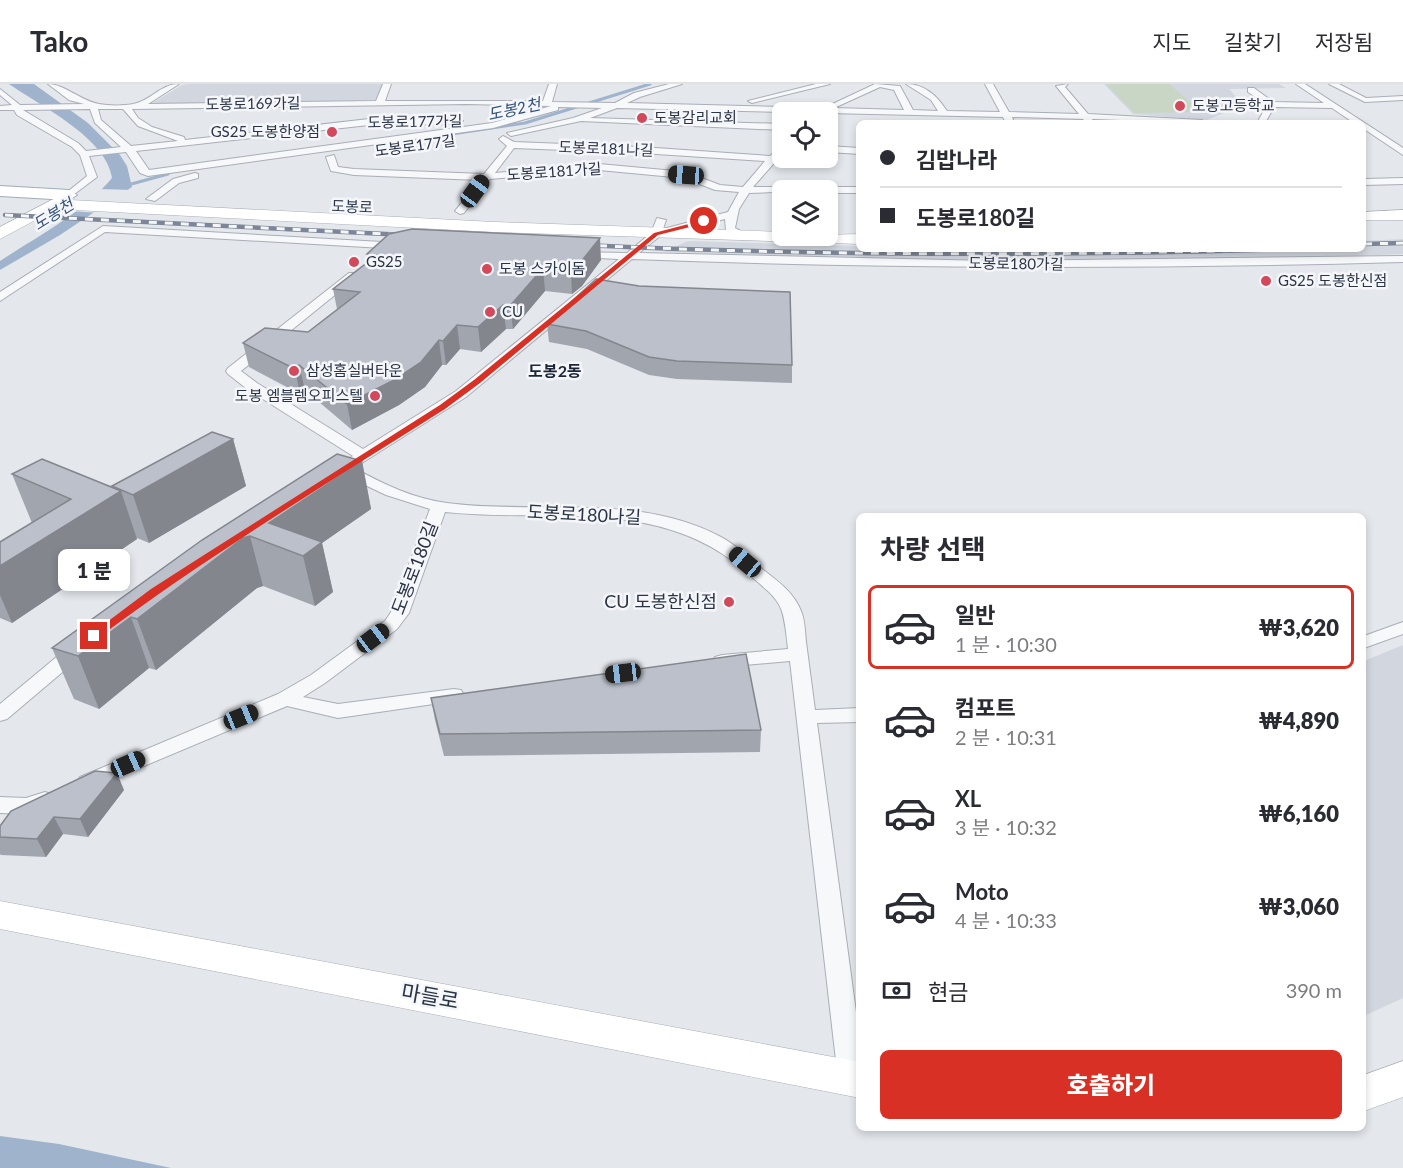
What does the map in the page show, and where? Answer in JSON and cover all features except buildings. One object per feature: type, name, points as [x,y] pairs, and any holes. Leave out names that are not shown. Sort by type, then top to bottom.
[{"type":"main road","name":"도봉로","points":[[0,191],[130,208],[659,227],[729,219],[772,223]]},
{"type":"main road","name":"도봉로","points":[[0,201],[147,198],[460,211],[659,227],[744,237],[856,239]]},
{"type":"main road","points":[[0,234],[68,200]]},
{"type":"main road","points":[[1366,216],[1403,215]]},
{"type":"main road","points":[[838,225],[856,226]]},
{"type":"main road","points":[[1366,230],[1403,228]]},
{"type":"main road","name":"마들로","points":[[0,915],[855,1079]]},
{"type":"main road","points":[[1366,1092],[1403,1079]]},
{"type":"street","points":[[54,85],[70,84]]},
{"type":"street","points":[[137,106],[175,84]]},
{"type":"street","points":[[380,102],[387,84]]},
{"type":"street","points":[[547,103],[553,84]]},
{"type":"street","points":[[460,211],[512,145],[496,135],[575,120],[637,95],[678,84]]},
{"type":"street","points":[[726,106],[825,84]]},
{"type":"street","points":[[838,104],[880,84],[897,88],[906,113],[906,120]]},
{"type":"street","points":[[910,84],[934,98],[944,113]]},
{"type":"street","points":[[989,84],[1008,119]]},
{"type":"street","points":[[1300,84],[1356,120]]},
{"type":"street","points":[[1333,84],[1365,100],[1403,98]]},
{"type":"street","points":[[54,85],[68,95],[94,105],[92,107],[98,121],[135,155],[144,172],[209,165],[203,158],[321,138]]},
{"type":"street","points":[[1058,85],[1088,120]]},
{"type":"street","points":[[1251,90],[1271,104],[1335,106]]},
{"type":"street","points":[[0,92],[15,104],[20,113],[58,133],[88,154],[92,177],[68,200]]},
{"type":"street","name":"도봉로169가길","points":[[0,108],[380,102],[726,106]]},
{"type":"street","points":[[324,111],[329,103]]},
{"type":"street","name":"도봉로177길","points":[[147,198],[184,178],[321,138],[518,120],[571,104]]},
{"type":"street","points":[[1263,120],[1271,104]]},
{"type":"street","points":[[126,106],[130,116],[146,128],[188,142],[199,152]]},
{"type":"street","points":[[726,106],[772,108]]},
{"type":"street","points":[[838,111],[944,113],[1008,119],[1141,118],[1165,120]]},
{"type":"street","name":"도봉로177가길","points":[[88,154],[188,142],[321,138],[386,121],[518,120]]},
{"type":"street","points":[[575,120],[647,136],[772,128]]},
{"type":"street","points":[[1366,127],[1403,152]]},
{"type":"street","points":[[630,171],[647,136]]},
{"type":"street","name":"도봉로181나길","points":[[512,145],[647,136],[772,159]]},
{"type":"street","name":"도봉로177길","points":[[321,138],[462,140]]},
{"type":"street","name":"도봉로181가길","points":[[321,138],[334,169],[340,171],[485,177],[590,167],[686,175],[718,188],[856,190]]},
{"type":"street","points":[[1371,143],[1403,146]]},
{"type":"street","points":[[838,150],[856,151]]},
{"type":"street","points":[[744,237],[730,229],[729,219],[772,159]]},
{"type":"street","points":[[1366,182],[1403,182]]},
{"type":"street","points":[[324,481],[460,394],[628,256],[659,227]]},
{"type":"street","points":[[0,297],[103,229],[416,247]]},
{"type":"street","points":[[364,456],[252,386],[233,371],[390,245]]},
{"type":"street","points":[[569,254],[628,256]]},
{"type":"street","name":"도봉로180가길","points":[[628,256],[1126,265],[1403,259]]},
{"type":"street","name":"도봉로180나길","points":[[343,468],[392,492],[439,506],[645,517],[676,525],[710,537],[734,553],[787,597],[793,612],[855,1079]]},
{"type":"street","name":"도봉로180길","points":[[0,805],[27,806],[63,793],[285,699],[318,679],[396,619],[439,506]]},
{"type":"street","points":[[1366,641],[1403,628]]},
{"type":"street","points":[[0,714],[92,638]]},
{"type":"street","points":[[706,663],[798,654]]},
{"type":"street","points":[[285,699],[338,711],[471,693]]},
{"type":"street","points":[[807,717],[856,715]]},
{"type":"shaded area","points":[[383,84],[375,100],[151,104],[182,85]]},
{"type":"shaded area","name":"도봉고등학교","points":[[1104,84],[1279,84],[1286,88],[1229,89],[1240,101],[1229,111],[1207,120],[1133,114]]},
{"type":"shaded area","points":[[1403,239],[1403,254],[1169,263],[1052,260],[1048,252],[1366,252],[1366,241]]},
{"type":"shaded area","points":[[688,241],[772,243],[772,246],[856,246],[856,252],[1015,252],[1021,262],[664,252]]},
{"type":"shaded area","points":[[1403,645],[1403,998],[1366,1015],[1366,660]]},
{"type":"green space","points":[[1106,84],[1169,84],[1202,112],[1134,113]]},
{"type":"water","name":"도봉천","points":[[9,84],[34,84],[88,123],[120,155],[127,166],[132,187],[60,235],[0,270],[0,261],[74,213],[112,178],[107,163],[98,149],[85,136]]},
{"type":"water","points":[[0,1136],[59,1144],[171,1168],[0,1168]]},
{"type":"pier","points":[[98,189],[133,190],[100,213],[69,211]]},
{"type":"waterway","name":"도봉2천","points":[[379,145],[525,123],[650,84]]},
{"type":"waterway","name":"도봉2천","points":[[124,186],[168,174]]},
{"type":"railway","points":[[5,215],[406,235]]},
{"type":"railway","points":[[1366,244],[1403,243]]},
{"type":"railway","points":[[583,245],[936,254],[1156,252]]},
{"type":"place","name":"도봉고등학교","points":[[1180,106]]},
{"type":"place","name":"도봉감리교회","points":[[642,118]]},
{"type":"place","name":"GS25 도봉한양점","points":[[332,132]]},
{"type":"place","name":"GS25","points":[[354,262]]},
{"type":"place","name":"도봉 스카이돔","points":[[487,269]]},
{"type":"place","name":"GS25 도봉한신점","points":[[1266,281]]},
{"type":"place","name":"CU","points":[[490,312]]},
{"type":"place","name":"삼성홈실버타운","points":[[294,371]]},
{"type":"place","name":"도봉 엠블렘오피스텔","points":[[375,396]]},
{"type":"place","name":"CU 도봉한신점","points":[[729,602]]},
{"type":"district","name":"도봉2동","points":[[555,371]]},
{"type":"route","points":[[94,636],[154,591],[207,556],[442,407],[505,359],[548,321],[656,234],[704,221]]}]
